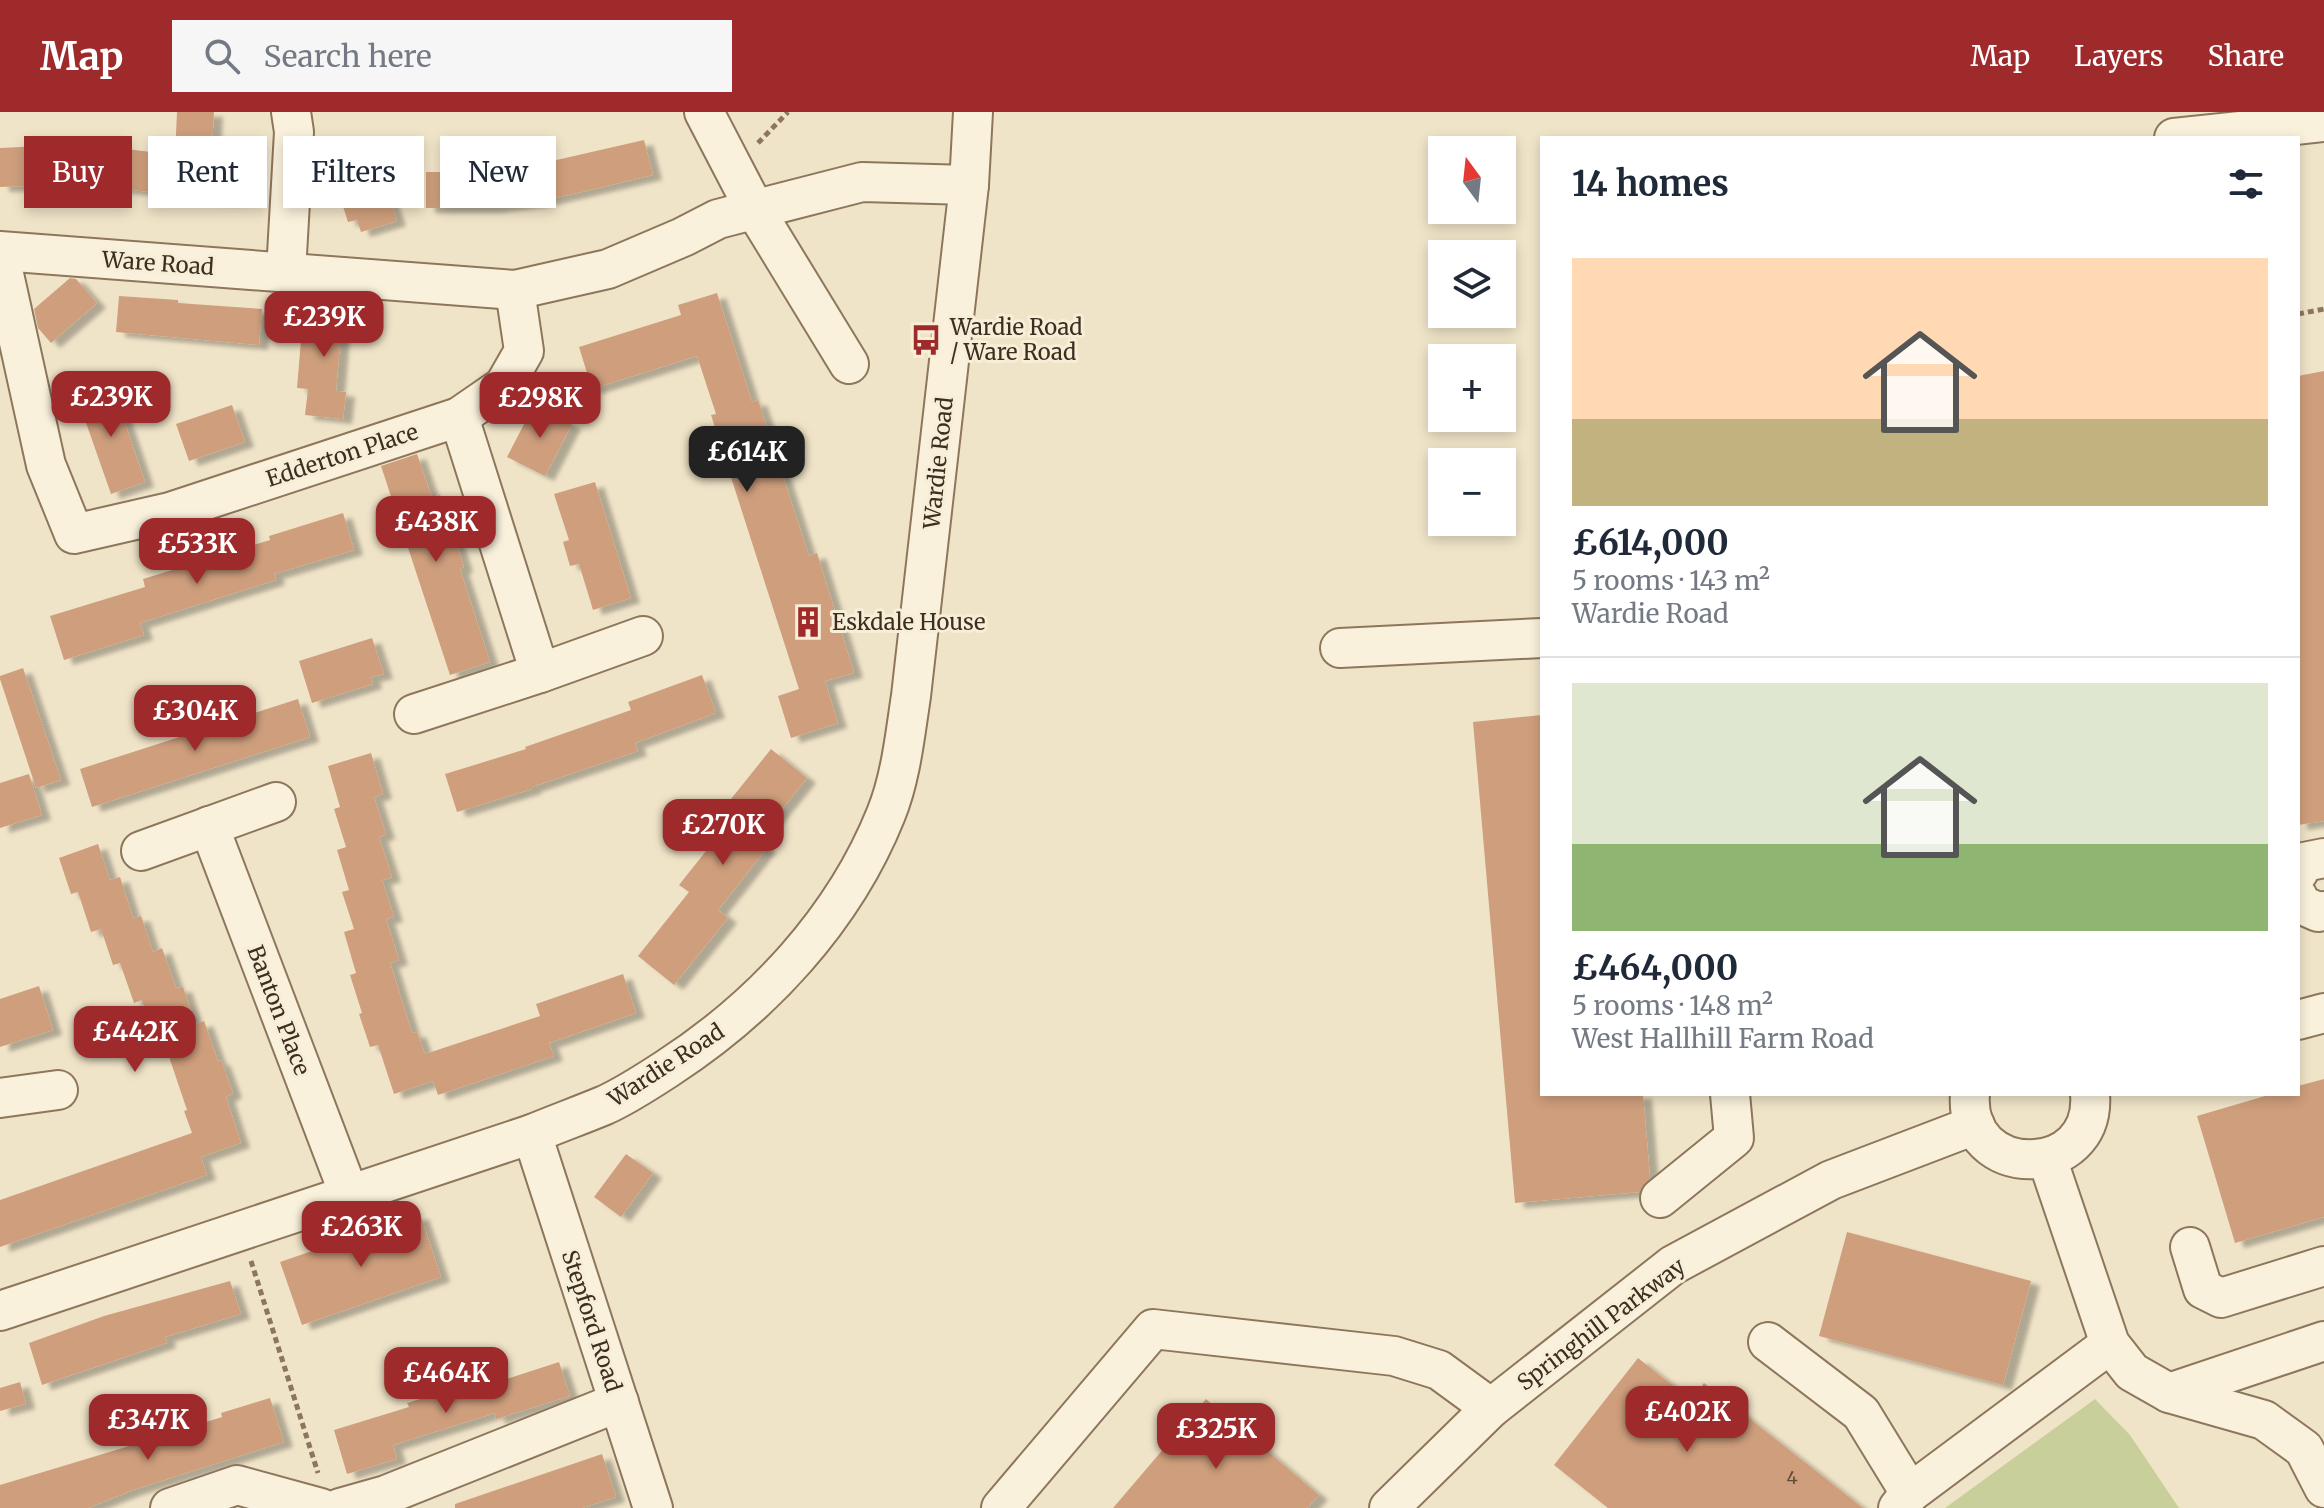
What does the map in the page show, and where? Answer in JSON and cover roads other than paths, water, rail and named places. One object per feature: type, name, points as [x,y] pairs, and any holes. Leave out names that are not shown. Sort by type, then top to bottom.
[{"type":"street","points":[[286,272],[294,132],[291,112]]},
{"type":"street","points":[[704,112],[755,210],[849,364]]},
{"type":"street","name":"Wardie Road","points":[[0,1311],[532,1134],[607,1104],[698,1049],[733,1021],[787,969],[830,916],[862,867],[887,812],[902,756],[969,185],[973,112]]},
{"type":"street","points":[[2186,136],[2324,122]]},
{"type":"street","name":"Ware Road","points":[[0,253],[515,290],[608,269],[718,219],[862,182],[969,185]]},
{"type":"street","name":"Edderton Place","points":[[0,253],[46,465],[74,534],[170,512],[459,417],[504,386],[524,351],[515,290]]},
{"type":"street","points":[[459,417],[540,673]]},
{"type":"street","points":[[414,714],[643,636]]},
{"type":"street","points":[[1340,648],[1540,638]]},
{"type":"street","points":[[141,851],[276,802]]},
{"type":"street","name":"Banton Place","points":[[209,826],[349,1194]]},
{"type":"street","points":[[2300,869],[2304,862],[2324,858]]},
{"type":"street","points":[[2300,904],[2318,912],[2324,911]]},
{"type":"street","points":[[2300,934],[2324,930]]},
{"type":"street","points":[[2300,1019],[2324,1013]]},
{"type":"street","points":[[0,1098],[58,1090]]},
{"type":"street","points":[[1660,1198],[1734,1138],[1730,1096]]},
{"type":"street","points":[[1972,1110],[1984,1140],[2013,1159],[2030,1161],[2066,1150],[2080,1136],[2089,1118],[2090,1096]]},
{"type":"street","name":"Springhill Parkway","points":[[1389,1508],[1491,1408],[1673,1265],[1831,1180],[1972,1110]]},
{"type":"street","name":"Stepford Road","points":[[532,1134],[653,1508]]},
{"type":"street","points":[[2047,1158],[2110,1344],[2132,1372],[2169,1393],[2264,1420],[2304,1449],[2324,1488]]},
{"type":"street","points":[[2190,1247],[2203,1289],[2221,1298],[2324,1266]]},
{"type":"street","points":[[1001,1508],[1153,1329],[1394,1356],[1439,1370],[1491,1408]]},
{"type":"street","points":[[2169,1393],[2324,1341]]},
{"type":"street","points":[[1768,1342],[1861,1413],[1904,1501],[2110,1344]]},
{"type":"street","points":[[170,1508],[237,1485],[327,1498],[386,1495],[619,1402]]},
{"type":"place","name":"Wardie Road / Ware Road","points":[[926,340]]},
{"type":"place","name":"Eskdale House","points":[[808,622]]}]
